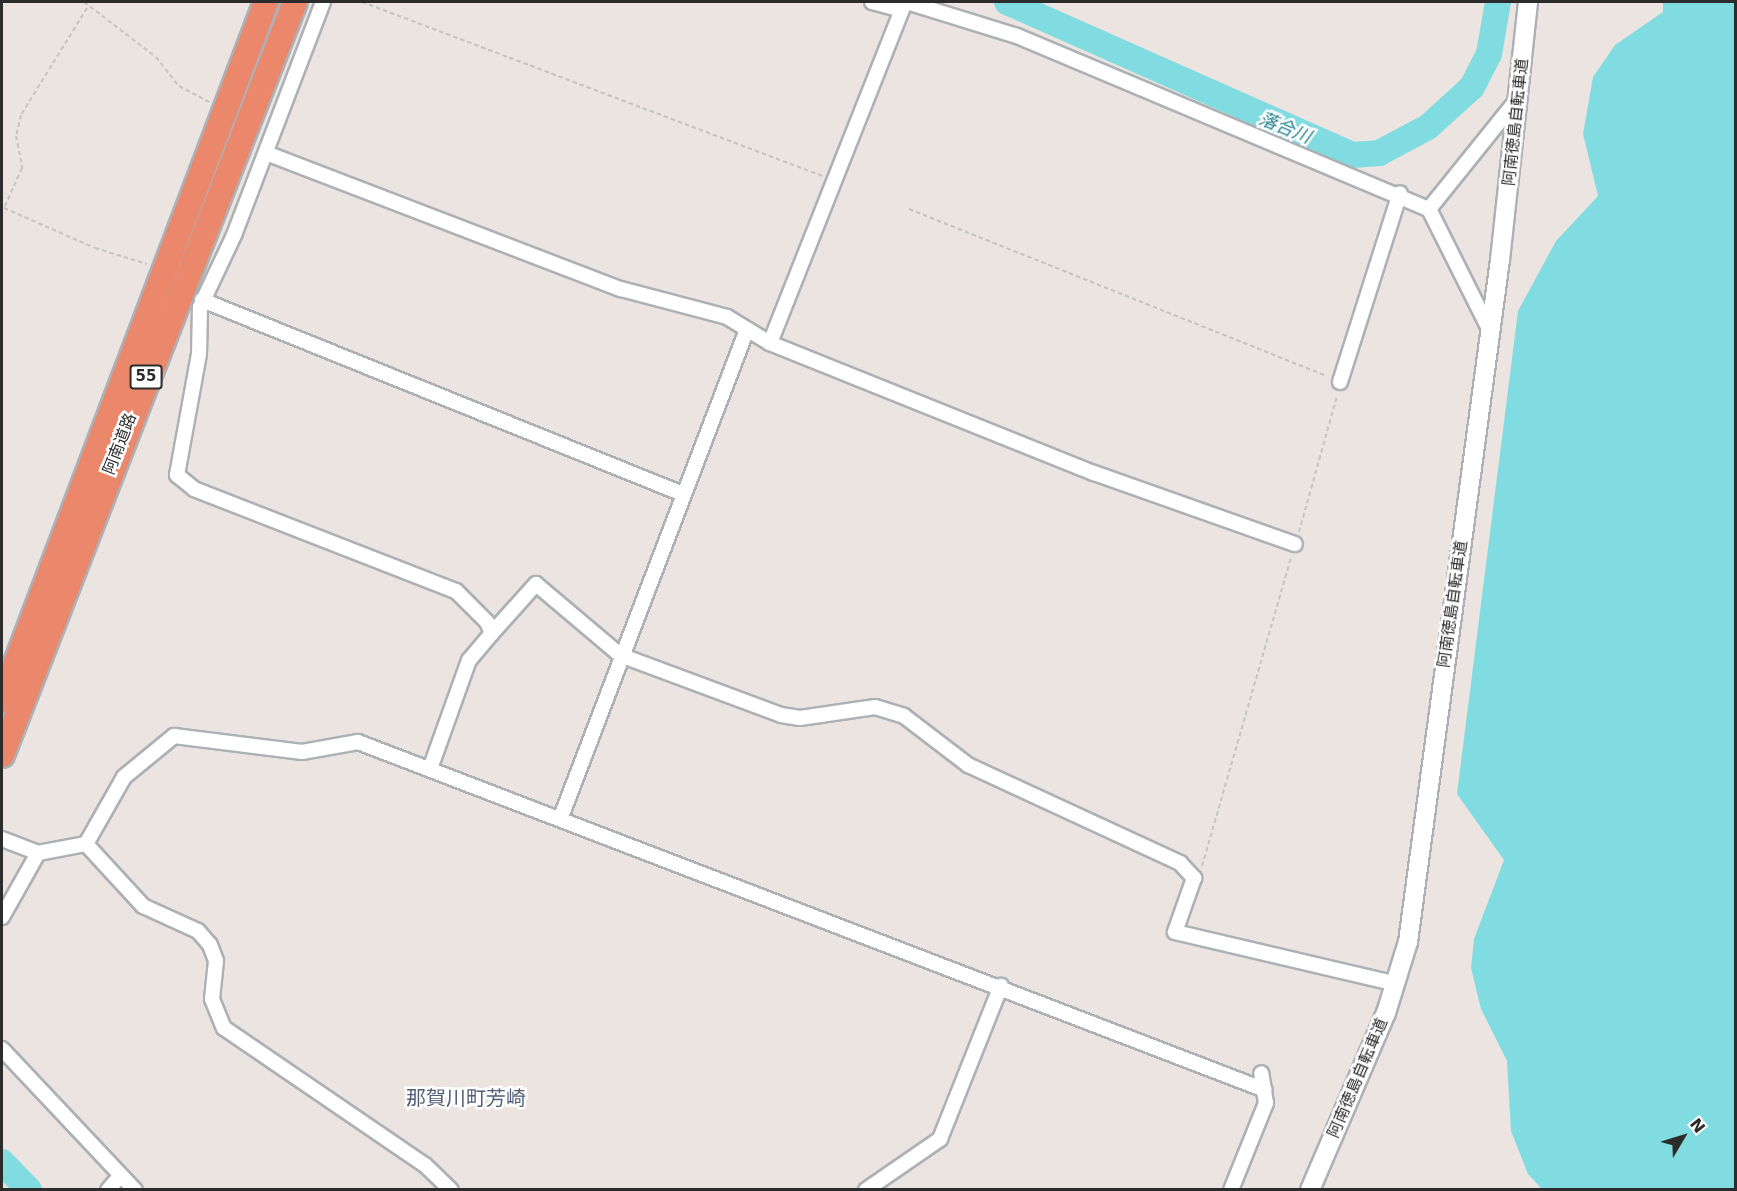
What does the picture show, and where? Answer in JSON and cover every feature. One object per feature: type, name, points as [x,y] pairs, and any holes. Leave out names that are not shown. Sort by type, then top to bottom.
[{"type":"highway","name":"阿南道路","points":[[2,754],[175,273],[266,2]]},
{"type":"highway","name":"阿南道路","points":[[2,700],[175,273],[295,2]]},
{"type":"main road","name":"阿南徳島自転車道","points":[[1310,1190],[1396,984],[1417,887],[1519,97],[1527,2]]},
{"type":"street","points":[[323,2],[235,233],[207,285],[202,300],[199,354],[177,475],[194,489],[456,591],[492,633]]},
{"type":"street","points":[[872,2],[904,4],[1017,36],[1401,193],[1429,209],[1489,329]]},
{"type":"street","points":[[770,343],[904,4]]},
{"type":"street","points":[[1429,209],[1519,97]]},
{"type":"street","points":[[266,153],[640,296],[727,317],[746,332],[770,343],[1094,473],[1295,544]]},
{"type":"street","points":[[1340,382],[1401,193]]},
{"type":"street","points":[[175,273],[207,285]]},
{"type":"street","points":[[202,300],[683,494]]},
{"type":"street","points":[[561,817],[620,655],[746,332]]},
{"type":"street","points":[[431,766],[469,660],[536,584],[620,655],[781,715],[800,718],[875,707],[904,716],[968,765],[1180,863],[1194,878],[1175,932],[1396,984]]},
{"type":"street","points":[[2,839],[38,853],[86,844],[124,777],[174,736],[302,752],[358,742],[431,766],[1265,1090]]},
{"type":"street","points":[[86,844],[143,906],[198,931],[210,945],[216,961],[212,999],[224,1028],[425,1165],[451,1190]]},
{"type":"street","points":[[2,917],[38,853]]},
{"type":"street","points":[[867,1190],[940,1140],[1001,986]]},
{"type":"street","points":[[2,1049],[135,1190]]},
{"type":"street","points":[[1231,1190],[1266,1104],[1261,1073]]},
{"type":"street","points":[[108,1190],[120,1176]]},
{"type":"path","points":[[84,2],[87,8],[156,57],[178,86],[229,110]]},
{"type":"path","points":[[362,2],[826,178],[830,166]]},
{"type":"path","points":[[2,212],[22,168],[16,136],[21,115],[87,8]]},
{"type":"path","points":[[4,208],[95,248],[175,273]]},
{"type":"path","points":[[909,208],[1340,382],[1201,871],[1194,878]]},
{"type":"water","points":[[1663,2],[1735,2],[1735,1189],[1542,1189],[1528,1174],[1511,1131],[1507,1061],[1481,1009],[1471,968],[1474,939],[1504,860],[1457,794],[1518,311],[1556,241],[1598,196],[1583,134],[1593,77],[1615,45],[1663,12]]},
{"type":"waterway","name":"落合川","points":[[1007,2],[1352,155],[1379,153],[1428,127],[1472,87],[1489,54],[1498,2]]},
{"type":"waterway","points":[[2,1162],[29,1190]]},
{"type":"district","name":"那賀川町芳崎","points":[[466,1098]]}]
